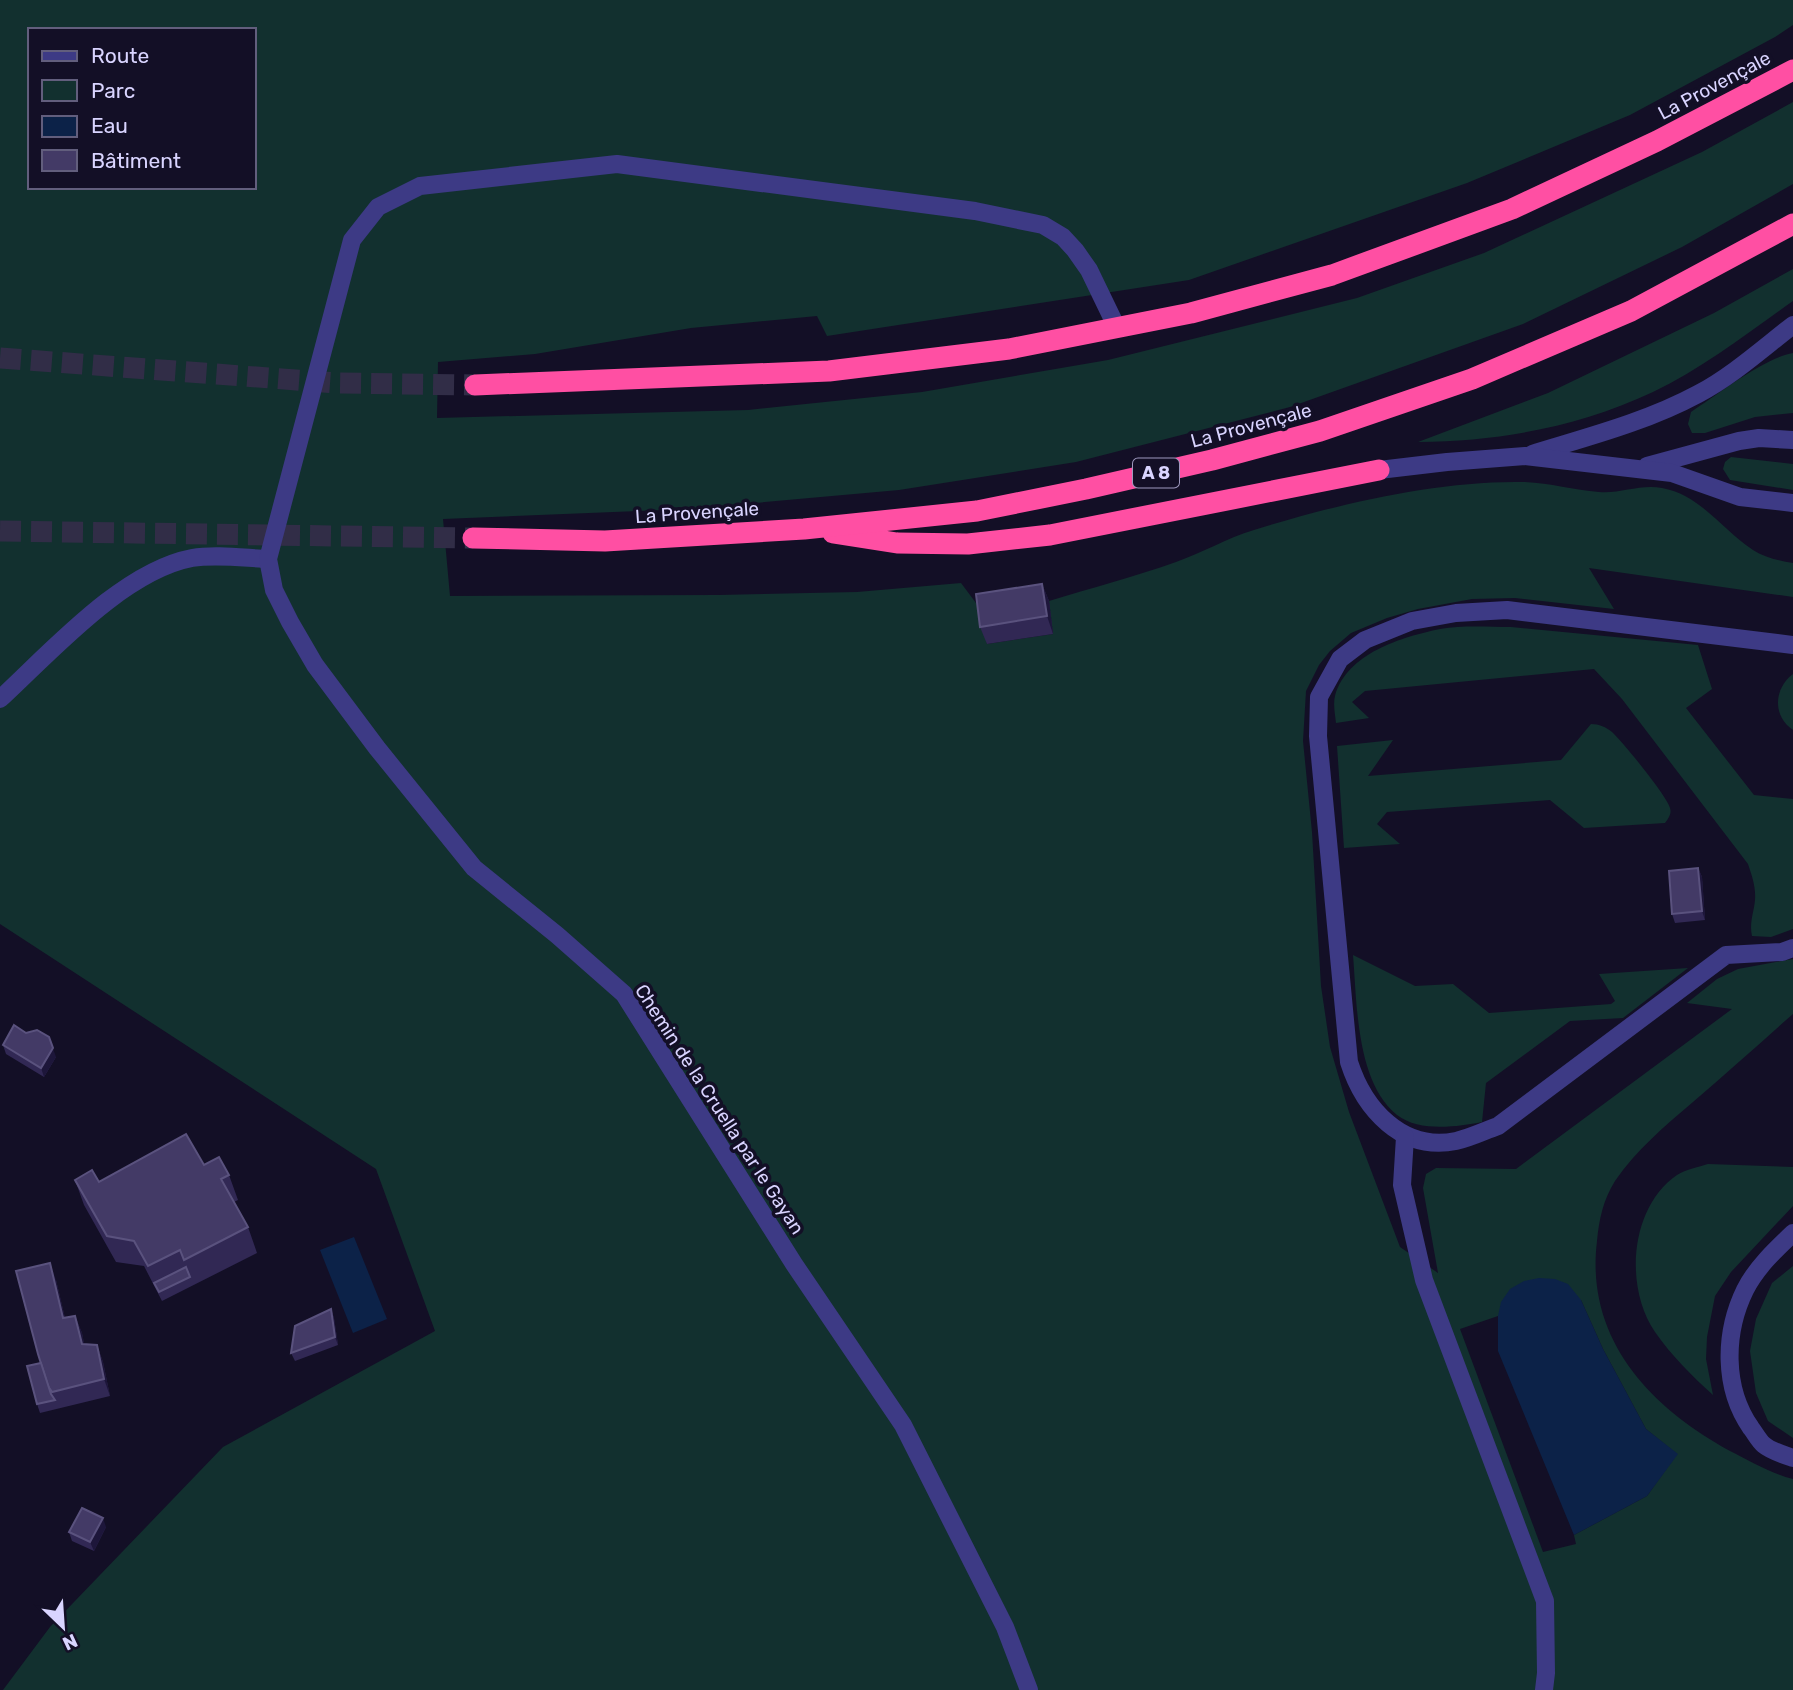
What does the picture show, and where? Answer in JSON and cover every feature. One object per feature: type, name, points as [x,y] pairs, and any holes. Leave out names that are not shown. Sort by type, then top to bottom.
[{"type":"highway","name":"La Provençale","points":[[475,385],[829,372],[1009,349],[1191,313],[1332,275],[1511,209],[1657,141],[1793,69]]},
{"type":"highway","name":"La Provençale","points":[[473,538],[605,541],[804,528],[976,511],[1124,481],[1320,431],[1472,379],[1631,311],[1793,223]]},
{"type":"highway","points":[[804,528],[897,543],[968,544],[1050,535],[1379,470]]},
{"type":"street","points":[[0,699],[111,597],[162,566],[195,558],[268,559],[352,240],[378,207],[420,186],[617,164],[975,211],[1043,225],[1063,237],[1088,270],[1117,328]]},
{"type":"street","points":[[1525,456],[1601,432],[1697,395],[1790,331]]},
{"type":"street","points":[[1640,468],[1739,440],[1793,440]]},
{"type":"street","points":[[1379,470],[1525,456],[1672,473],[1740,497],[1793,503]]},
{"type":"street","name":"Chemin de la Cruella par le Gayan","points":[[268,559],[274,590],[315,665],[377,748],[474,868],[624,994],[794,1264],[903,1425],[1005,1627],[1029,1690]]},
{"type":"street","points":[[1793,645],[1507,610],[1456,613],[1412,621],[1366,640],[1340,659],[1319,697],[1318,736],[1349,1062],[1355,1082],[1382,1120],[1405,1137],[1424,1141],[1455,1141],[1498,1126],[1726,955],[1782,952],[1793,948]]},
{"type":"street","points":[[1405,1137],[1402,1185],[1424,1280],[1545,1601],[1544,1690]]},
{"type":"street","points":[[1793,1233],[1768,1257],[1745,1290],[1732,1327],[1729,1357],[1732,1388],[1743,1416],[1764,1446],[1793,1458]]},
{"type":"green space","points":[[0,0],[1793,0],[1793,25],[1630,115],[1467,183],[1189,280],[827,336],[817,316],[691,328],[535,354],[438,362],[437,418],[748,410],[922,392],[1108,360],[1357,298],[1484,253],[1702,152],[1793,102],[1793,184],[1682,247],[1523,324],[1290,407],[1076,462],[899,490],[688,509],[443,519],[450,596],[857,592],[961,583],[982,611],[987,644],[1053,634],[1049,601],[1176,562],[1244,533],[1354,503],[1458,485],[1525,482],[1607,492],[1646,487],[1662,488],[1700,505],[1757,552],[1793,563],[1793,597],[1589,568],[1614,609],[1515,598],[1472,599],[1387,618],[1351,633],[1330,651],[1319,665],[1306,691],[1303,741],[1312,832],[1321,986],[1330,1047],[1349,1112],[1400,1247],[1438,1273],[1423,1188],[1426,1174],[1436,1168],[1516,1169],[1732,1009],[1687,1003],[1717,979],[1738,969],[1793,959],[1793,1014],[1651,1139],[1615,1181],[1607,1195],[1600,1218],[1596,1276],[1601,1309],[1613,1339],[1629,1366],[1650,1391],[1674,1413],[1730,1451],[1793,1479],[1793,1690],[3,1690],[50,1627],[223,1447],[435,1331],[376,1169],[0,924]],"holes":[[[1581,1300],[1603,1349],[1646,1429],[1677,1454],[1647,1496],[1574,1535],[1576,1544],[1543,1552],[1460,1329],[1498,1316]]]},
{"type":"green space","points":[[1793,269],[1793,301],[1707,361],[1653,392],[1596,414],[1538,430],[1479,439],[1418,442],[1548,393],[1714,313]]},
{"type":"green space","points":[[1793,353],[1793,413],[1755,417],[1705,433],[1692,433],[1688,424],[1691,412],[1755,369]]},
{"type":"green space","points":[[1731,457],[1793,464],[1793,490],[1730,480],[1723,469],[1725,462]]},
{"type":"green space","points":[[1511,627],[1698,645],[1712,689],[1686,708],[1754,795],[1793,799],[1793,929],[1771,937],[1752,936],[1755,895],[1748,864],[1622,699],[1594,669],[1365,691],[1352,702],[1369,718],[1336,723],[1334,699],[1341,681],[1363,658],[1378,649],[1440,629]]},
{"type":"green space","points":[[1793,674],[1793,730],[1781,717],[1778,702],[1782,687]]},
{"type":"green space","points":[[1591,724],[1612,732],[1653,781],[1670,808],[1665,823],[1584,828],[1550,800],[1387,812],[1377,824],[1400,844],[1344,848],[1337,746],[1393,740],[1368,776],[1561,760]]},
{"type":"green space","points":[[1353,955],[1415,986],[1453,984],[1489,1013],[1611,1004],[1615,1001],[1599,974],[1688,968],[1623,1018],[1570,1021],[1486,1083],[1482,1122],[1438,1127],[1416,1124],[1397,1115],[1373,1083],[1361,1041]]},
{"type":"green space","points":[[1708,1164],[1793,1167],[1793,1206],[1731,1272],[1715,1296],[1707,1337],[1706,1359],[1713,1395],[1682,1365],[1655,1332],[1645,1314],[1636,1271],[1641,1227],[1649,1207],[1661,1189],[1677,1175]]},
{"type":"green space","points":[[1793,1266],[1793,1438],[1768,1421],[1756,1393],[1750,1351],[1756,1319],[1772,1283]]},
{"type":"water","points":[[354,1237],[387,1319],[353,1333],[320,1250]]},
{"type":"water","points":[[1555,1279],[1568,1284],[1581,1300],[1603,1349],[1646,1429],[1678,1454],[1647,1496],[1574,1535],[1498,1351],[1498,1316],[1501,1302],[1510,1289],[1524,1281]]},
{"type":"building","points":[[1042,584],[1047,616],[980,627],[976,594]]},
{"type":"building","points":[[1698,868],[1702,911],[1672,914],[1669,871]]},
{"type":"building","points":[[14,1025],[26,1033],[37,1030],[49,1037],[53,1048],[41,1068],[3,1045]]},
{"type":"building","points":[[186,1134],[204,1165],[219,1157],[229,1175],[221,1179],[248,1227],[184,1260],[180,1250],[148,1266],[134,1241],[107,1236],[75,1180],[92,1170],[99,1182]]},
{"type":"building","points":[[50,1263],[63,1318],[75,1316],[82,1344],[97,1345],[104,1379],[52,1392],[38,1354],[16,1271]]},
{"type":"building","points":[[186,1267],[190,1277],[159,1292],[154,1283]]},
{"type":"building","points":[[331,1309],[335,1337],[291,1353],[295,1326]]},
{"type":"building","points":[[41,1363],[55,1400],[37,1404],[27,1366]]},
{"type":"building","points":[[82,1508],[103,1518],[90,1542],[69,1532]]},
{"type":"tunnel","points":[[0,358],[337,383],[475,385]]},
{"type":"tunnel","points":[[0,531],[473,538]]}]
